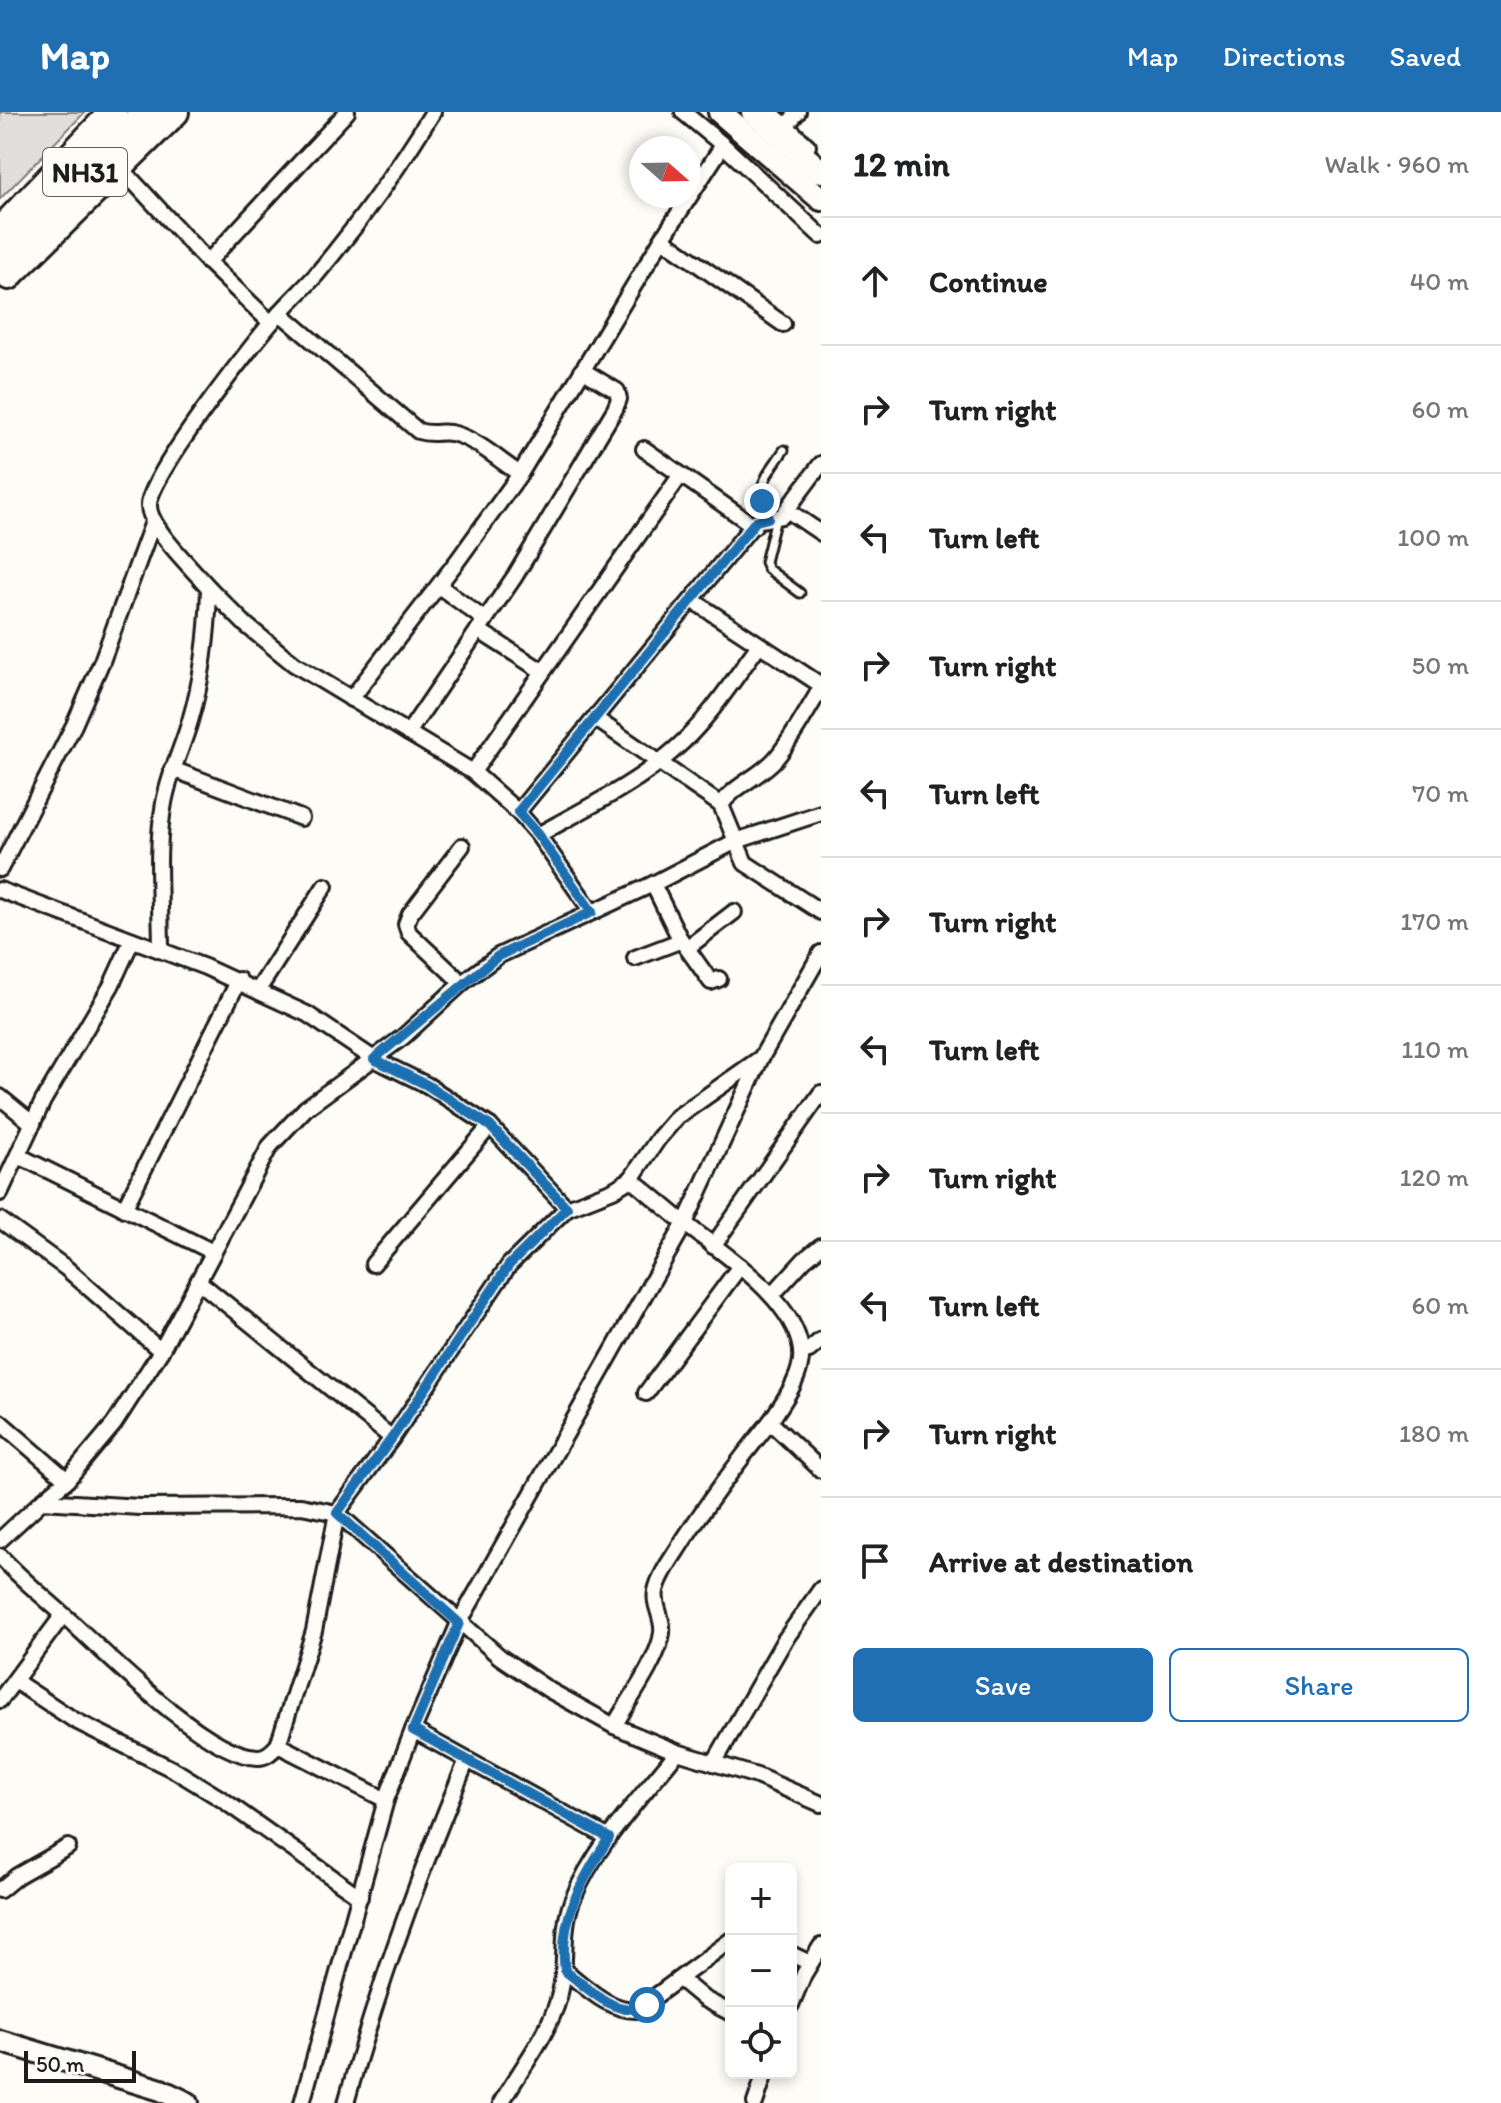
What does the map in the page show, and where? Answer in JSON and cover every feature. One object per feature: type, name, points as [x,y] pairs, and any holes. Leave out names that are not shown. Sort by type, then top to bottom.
[{"type":"highway","name":"NH31","points":[[4,256],[113,112]]},
{"type":"highway","name":"NH31","points":[[4,256],[145,112]]},
{"type":"highway","points":[[4,256],[119,166],[175,112]]},
{"type":"main road","points":[[720,112],[821,199]]},
{"type":"main road","points":[[753,112],[821,171]]},
{"type":"street","points":[[208,262],[347,112]]},
{"type":"street","points":[[683,112],[821,236]]},
{"type":"street","points":[[770,112],[821,158]]},
{"type":"street","points":[[786,126],[798,112]]},
{"type":"street","points":[[426,115],[365,212],[315,276],[275,318],[208,405],[154,485],[148,505],[153,522],[209,588],[246,625],[294,664],[473,772],[518,812],[592,912]]},
{"type":"street","points":[[351,699],[439,586],[520,474],[662,239],[723,145]]},
{"type":"street","points":[[119,166],[208,262],[418,431],[430,435],[446,432],[460,435],[520,474]]},
{"type":"street","points":[[662,239],[783,324]]},
{"type":"street","points":[[408,733],[548,524],[615,409],[619,399],[617,391],[582,370]]},
{"type":"street","points":[[644,449],[754,526]]},
{"type":"street","points":[[777,515],[821,464]]},
{"type":"street","points":[[473,772],[680,476]]},
{"type":"street","points":[[518,812],[760,519],[777,515],[821,533]]},
{"type":"street","points":[[0,869],[97,674],[153,522]]},
{"type":"street","points":[[439,586],[482,625],[542,671]]},
{"type":"street","points":[[161,950],[159,832],[172,769],[200,683],[208,633],[209,588]]},
{"type":"street","points":[[692,600],[821,687],[777,757],[755,778],[726,797],[721,805]]},
{"type":"street","points":[[538,835],[659,763],[676,749],[711,711],[759,645]]},
{"type":"street","points":[[596,719],[721,805],[745,863],[821,912]]},
{"type":"street","points":[[172,769],[301,818]]},
{"type":"street","points":[[0,1540],[67,1480],[114,1424],[161,1351],[270,1146],[306,1108],[403,1037],[462,983],[498,956],[653,884],[736,841],[821,813]]},
{"type":"street","points":[[462,846],[410,914],[406,924],[409,933],[462,983]]},
{"type":"street","points":[[653,884],[683,942],[711,982],[719,979]]},
{"type":"street","points":[[258,990],[325,886]]},
{"type":"street","points":[[0,890],[239,980],[307,1014],[374,1059],[427,1085],[490,1126],[567,1208]]},
{"type":"street","points":[[635,958],[683,942],[734,912]]},
{"type":"street","points":[[0,1193],[43,1101],[111,986],[132,940]]},
{"type":"street","points":[[302,2103],[386,1800],[459,1623],[685,1223],[761,1058],[821,953]]},
{"type":"street","points":[[124,1209],[239,980]]},
{"type":"street","points":[[0,1556],[35,1592],[181,1719],[246,1754],[258,1757],[268,1755],[278,1745],[314,1631],[337,1513],[392,1438],[509,1265],[567,1208],[613,1190],[631,1179],[677,1117],[761,1058]]},
{"type":"street","points":[[713,1246],[821,1093]]},
{"type":"street","points":[[0,1097],[33,1124]]},
{"type":"street","points":[[373,1264],[490,1126]]},
{"type":"street","points":[[19,1156],[213,1252]]},
{"type":"street","points":[[614,1726],[657,1652],[662,1619],[656,1604],[656,1590],[664,1571],[711,1496],[770,1422],[798,1372],[801,1352],[795,1331],[772,1295],[631,1179]]},
{"type":"street","points":[[0,1220],[66,1268],[161,1351]]},
{"type":"street","points":[[772,1295],[821,1246]]},
{"type":"street","points":[[646,1393],[740,1266]]},
{"type":"street","points":[[198,1281],[392,1438]]},
{"type":"street","points":[[801,1352],[821,1340]]},
{"type":"street","points":[[0,1422],[67,1480]]},
{"type":"street","points":[[770,1422],[821,1470]]},
{"type":"street","points":[[42,1501],[140,1507],[301,1506],[337,1513],[459,1623],[500,1657],[549,1690],[614,1726],[677,1752],[768,1780],[821,1804]]},
{"type":"street","points":[[714,1763],[784,1641],[821,1589]]},
{"type":"street","points":[[0,1700],[63,1615]]},
{"type":"street","points":[[15,1681],[74,1720],[176,1771],[223,1800],[360,1897]]},
{"type":"street","points":[[413,1730],[609,1838]]},
{"type":"street","points":[[278,1745],[386,1800]]},
{"type":"street","points":[[501,2103],[559,2000],[565,1971],[564,1938],[572,1902],[609,1838],[677,1752]]},
{"type":"street","points":[[346,2103],[385,1972],[418,1880],[467,1760]]},
{"type":"street","points":[[0,1890],[17,1876],[68,1847]]},
{"type":"street","points":[[565,1971],[611,2005],[625,2011],[637,2010],[725,1945]]},
{"type":"street","points":[[797,1992],[821,1946]]},
{"type":"street","points":[[797,1957],[810,1963]]},
{"type":"street","points":[[680,1979],[704,1999],[725,2010]]},
{"type":"street","points":[[0,2041],[161,2090],[188,2103]]},
{"type":"street","points":[[755,2103],[763,2079]]},
{"type":"lane","points":[[784,450],[764,479],[760,491],[777,515],[765,562],[768,569],[800,593]]},
{"type":"shaded area","points":[[0,112],[85,112],[0,199]]},
{"type":"route","points":[[647,2005],[625,2011],[611,2005],[565,1971],[562,1950],[572,1902],[609,1838],[413,1730],[459,1623],[337,1513],[392,1438],[509,1265],[567,1208],[490,1126],[427,1085],[374,1059],[498,956],[592,912],[518,812],[756,521],[768,518],[762,501]]}]
